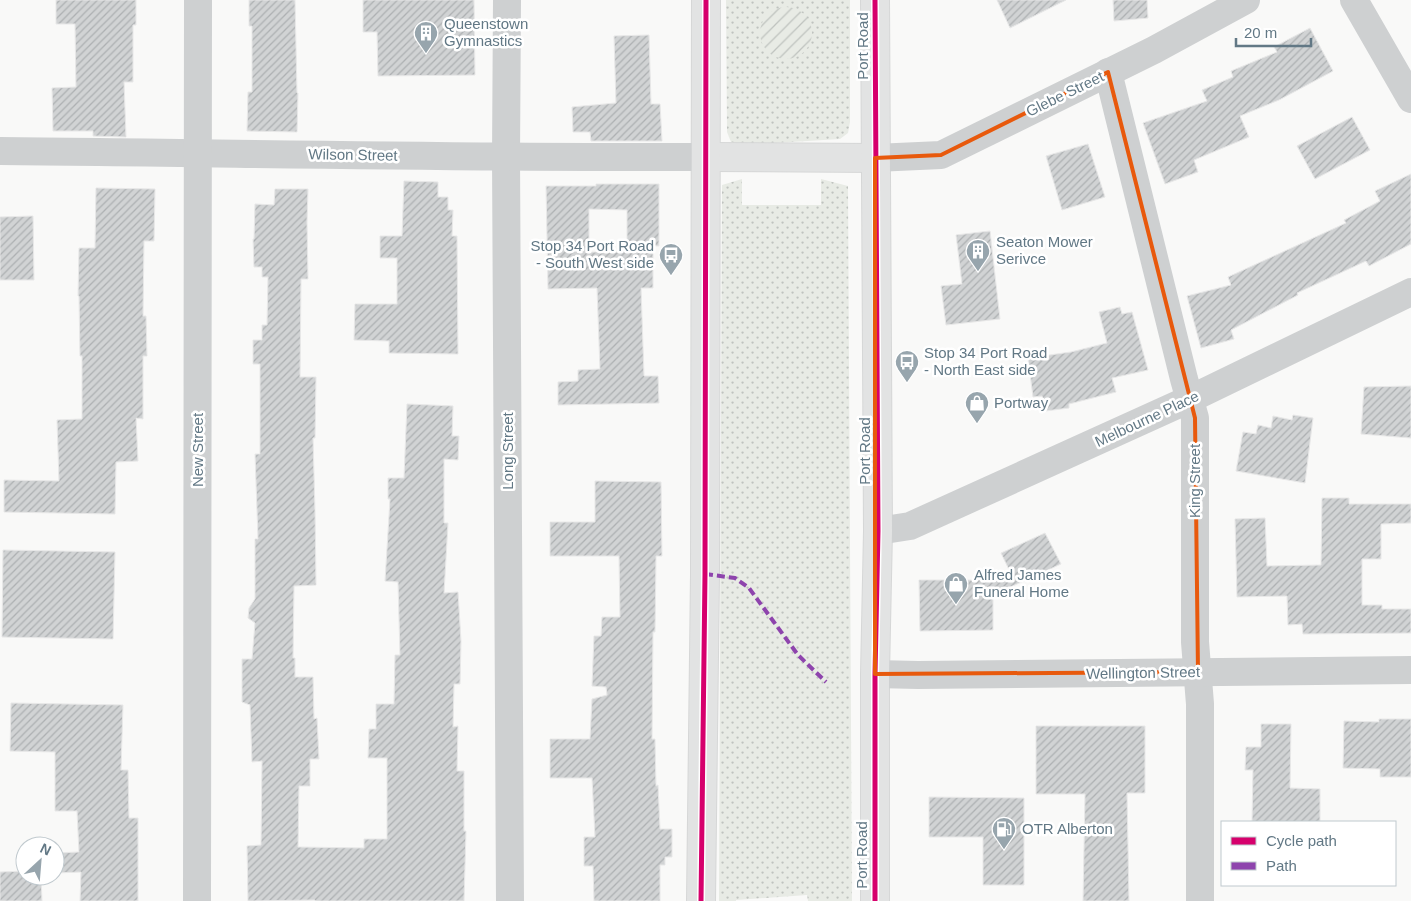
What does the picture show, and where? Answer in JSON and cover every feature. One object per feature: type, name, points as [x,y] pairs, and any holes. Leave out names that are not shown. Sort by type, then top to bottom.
[{"type":"highway","points":[[701,901],[705,574],[706,0]]},
{"type":"highway","name":"Port Road","points":[[875,0],[878,531],[875,674],[875,901]]},
{"type":"highway","points":[[707,157],[875,158]]},
{"type":"street","name":"New Street","points":[[197,901],[198,0]]},
{"type":"street","name":"Long Street","points":[[507,0],[506,157],[510,901]]},
{"type":"street","name":"Glebe Street","points":[[875,158],[941,155],[1154,50],[1246,0]]},
{"type":"street","points":[[1354,0],[1411,99]]},
{"type":"street","name":"King Street","points":[[1108,72],[1195,418],[1195,642],[1200,704],[1200,901]]},
{"type":"street","name":"Wilson Street","points":[[0,151],[506,157],[707,157]]},
{"type":"street","name":"Melbourne Place","points":[[878,531],[910,526],[1190,399],[1411,292]]},
{"type":"street","name":"Wellington Street","points":[[875,674],[1411,670]]},
{"type":"highlighted area","points":[[1108,72],[1195,418],[1198,672],[875,674],[875,158],[941,155]]},
{"type":"shaded area","points":[[726,0],[850,0],[850,122],[848,133],[840,139],[740,145],[731,142],[727,132]]},
{"type":"shaded area","points":[[786,7],[796,9],[804,15],[810,23],[812,33],[810,43],[804,51],[796,57],[786,59],[776,57],[768,51],[762,43],[760,33],[762,23],[768,15],[776,9]]},
{"type":"shaded area","points":[[742,179],[742,205],[821,205],[821,179],[848,186],[852,901],[808,901],[807,895],[719,901],[722,185]]},
{"type":"building","points":[[56,0],[136,0],[136,25],[133,25],[133,82],[124,82],[126,137],[93,136],[93,131],[53,131],[52,88],[76,87],[75,24],[56,24]]},
{"type":"building","points":[[249,0],[295,0],[298,93],[297,132],[247,131],[248,92],[252,92],[252,26],[249,26]]},
{"type":"building","name":"Queenstown Gymnastics","points":[[363,0],[474,0],[475,75],[378,76],[377,32],[363,32]]},
{"type":"building","points":[[997,0],[1066,0],[1010,28]]},
{"type":"building","points":[[1113,0],[1147,0],[1148,18],[1114,21]]},
{"type":"building","points":[[1310,28],[1333,71],[1279,100],[1240,116],[1249,137],[1194,160],[1198,172],[1165,184],[1143,123],[1207,101],[1202,90],[1233,77],[1231,71],[1277,52],[1274,47]]},
{"type":"building","points":[[649,35],[651,104],[660,104],[662,141],[591,141],[590,132],[573,132],[572,107],[616,103],[614,36]]},
{"type":"building","points":[[1352,117],[1370,150],[1315,179],[1297,146]]},
{"type":"building","points":[[1088,144],[1105,197],[1062,210],[1046,156]]},
{"type":"building","points":[[1411,174],[1411,244],[1369,266],[1366,261],[1297,293],[1298,295],[1231,330],[1234,339],[1201,348],[1187,296],[1231,285],[1228,277],[1346,223],[1344,220],[1380,201],[1375,191]]},
{"type":"building","points":[[404,181],[438,182],[438,197],[448,197],[448,210],[453,210],[452,236],[457,236],[458,354],[389,353],[389,341],[354,340],[355,304],[397,304],[397,258],[380,258],[380,236],[402,236]]},
{"type":"building","points":[[596,184],[659,184],[659,246],[653,246],[653,288],[641,288],[644,376],[658,376],[659,403],[558,405],[558,382],[578,381],[578,370],[600,369],[597,288],[548,289],[546,186],[596,186]],"holes":[[[589,209],[627,210],[627,252],[589,252]]]},
{"type":"building","points":[[96,188],[155,189],[154,241],[144,241],[143,316],[146,316],[147,356],[143,356],[143,419],[136,418],[138,461],[116,462],[115,514],[4,512],[4,480],[59,481],[57,420],[82,419],[82,356],[80,356],[78,296],[79,248],[95,248]]},
{"type":"building","points":[[275,189],[308,189],[308,279],[301,279],[300,377],[316,377],[315,438],[313,438],[316,585],[294,586],[293,658],[295,658],[295,677],[313,677],[314,719],[317,718],[319,759],[310,759],[310,786],[299,786],[298,847],[364,848],[364,839],[387,839],[387,758],[368,758],[369,729],[376,729],[376,704],[394,704],[395,655],[400,655],[398,582],[385,581],[390,499],[388,499],[388,478],[404,478],[407,404],[453,406],[452,436],[459,436],[458,460],[444,459],[444,523],[448,523],[444,593],[458,592],[461,641],[460,684],[454,684],[453,727],[458,726],[457,771],[464,771],[464,831],[466,831],[464,901],[248,901],[247,846],[261,845],[262,761],[252,762],[250,705],[242,702],[242,659],[252,659],[255,623],[248,618],[249,608],[255,599],[255,539],[258,539],[255,454],[260,454],[260,364],[253,364],[253,340],[262,340],[262,325],[267,325],[268,277],[262,277],[262,267],[254,267],[253,239],[255,204],[274,205]]},
{"type":"building","points":[[33,216],[34,280],[0,280],[0,217]]},
{"type":"building","name":"Seaton Mower Serivce","points":[[990,231],[1000,319],[946,325],[941,286],[962,284],[956,235]]},
{"type":"building","points":[[1120,307],[1122,314],[1132,312],[1148,370],[1112,378],[1116,392],[1069,404],[1069,408],[1045,411],[1042,396],[1033,397],[1028,358],[1071,352],[1107,343],[1099,312]]},
{"type":"building","points":[[1411,386],[1411,438],[1361,434],[1364,387]]},
{"type":"building","points":[[1293,415],[1313,418],[1305,483],[1236,471],[1243,432],[1256,434],[1258,425],[1271,428],[1273,416],[1292,420]]},
{"type":"building","points":[[595,481],[661,482],[662,556],[656,556],[652,739],[655,739],[656,786],[658,785],[660,829],[672,829],[672,857],[665,857],[665,865],[660,865],[660,901],[594,901],[593,866],[584,866],[584,837],[595,837],[592,778],[550,778],[550,739],[590,739],[592,699],[607,695],[606,687],[592,686],[594,636],[601,636],[602,617],[620,617],[619,556],[550,556],[550,522],[595,522]]},
{"type":"building","points":[[1322,498],[1349,498],[1349,504],[1411,504],[1411,523],[1381,524],[1381,559],[1362,559],[1362,605],[1382,605],[1382,609],[1411,609],[1411,633],[1303,634],[1302,624],[1288,625],[1287,596],[1237,597],[1235,519],[1265,518],[1267,566],[1321,565]]},
{"type":"building","name":"Alfred James Funeral Home","points":[[1045,533],[1061,564],[993,595],[993,630],[920,631],[919,580],[1014,580],[1001,553]]},
{"type":"building","points":[[3,550],[115,552],[113,639],[2,637]]},
{"type":"building","points":[[11,703],[123,705],[121,770],[128,770],[129,818],[138,818],[138,901],[80,901],[81,872],[65,873],[65,853],[79,852],[77,811],[55,811],[55,752],[10,751]]},
{"type":"building","points":[[1379,719],[1411,719],[1411,777],[1380,777],[1380,769],[1343,768],[1344,721],[1379,722]]},
{"type":"building","points":[[1261,724],[1291,724],[1290,788],[1320,789],[1320,821],[1252,821],[1253,770],[1245,770],[1246,747],[1261,747]]},
{"type":"building","points":[[1036,726],[1145,726],[1145,793],[1127,793],[1129,901],[1083,901],[1085,794],[1036,794]]},
{"type":"building","name":"OTR Alberton","points":[[929,797],[1024,798],[1024,885],[983,885],[983,837],[929,837]]},
{"type":"building","points":[[15,871],[15,886],[41,886],[42,901],[0,901],[0,872]]},
{"type":"marked path","points":[[705,574],[735,578],[749,588],[798,655],[826,682]]},
{"type":"cycle path","points":[[701,901],[705,574],[706,0]]},
{"type":"cycle path","points":[[875,0],[878,531],[875,674],[875,901]]},
{"type":"place","name":"Queenstown Gymnastics","points":[[426,54]]},
{"type":"place","name":"Seaton Mower Serivce","points":[[978,272]]},
{"type":"place","name":"Stop 34 Port Road - South West side","points":[[671,276]]},
{"type":"place","name":"Stop 34 Port Road - North East side","points":[[907,383]]},
{"type":"place","name":"Portway","points":[[977,424]]},
{"type":"place","name":"Alfred James Funeral Home","points":[[956,605]]},
{"type":"place","name":"OTR Alberton","points":[[1004,850]]}]
